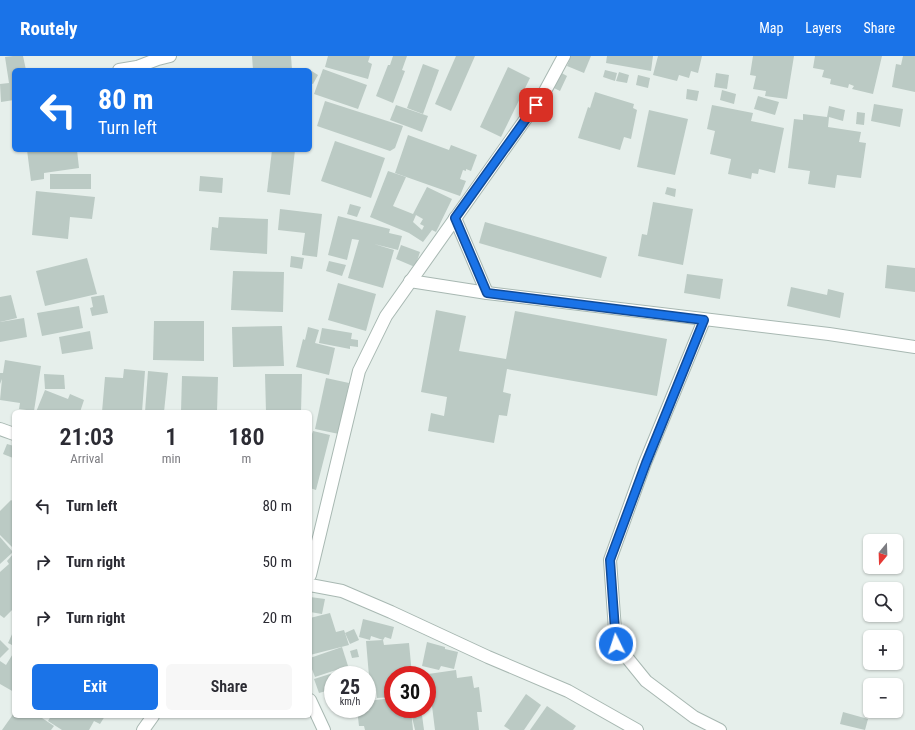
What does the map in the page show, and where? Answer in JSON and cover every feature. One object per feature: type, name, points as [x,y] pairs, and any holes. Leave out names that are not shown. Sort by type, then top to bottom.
[{"type":"street","points":[[131,68],[170,56]]},
{"type":"street","points":[[312,566],[359,371],[386,316],[544,93],[564,56]]},
{"type":"street","points":[[455,218],[487,293]]},
{"type":"street","points":[[410,281],[487,293],[829,334],[915,347]]},
{"type":"street","points":[[704,320],[646,463],[610,560],[616,644],[646,681],[694,717],[720,730]]},
{"type":"street","points":[[0,429],[12,433]]},
{"type":"street","points":[[312,585],[342,591],[391,612],[488,658],[568,691],[637,730]]},
{"type":"street","points":[[312,704],[324,730]]},
{"type":"street","points":[[143,730],[152,718]]},
{"type":"building","points":[[23,56],[26,68],[12,68],[12,100],[1,102],[0,84],[9,83],[5,57]]},
{"type":"building","points":[[252,56],[291,56],[292,68],[253,68]]},
{"type":"building","points":[[328,56],[370,56],[368,62],[372,64],[368,79],[325,67]]},
{"type":"building","points":[[393,56],[407,56],[402,70],[405,71],[393,103],[376,96]]},
{"type":"building","points":[[456,56],[475,56],[451,111],[435,104]]},
{"type":"building","points":[[571,56],[591,56],[584,73],[567,66]]},
{"type":"building","points":[[607,56],[653,56],[651,71],[606,63]]},
{"type":"building","points":[[658,56],[702,56],[698,73],[691,71],[689,78],[679,75],[677,81],[653,75]]},
{"type":"building","points":[[753,56],[794,56],[787,99],[765,96],[766,91],[753,89],[756,76],[750,75]]},
{"type":"building","points":[[815,56],[882,56],[873,94],[852,89],[854,86],[849,84],[848,88],[830,84],[831,79],[822,77],[824,70],[813,68]]},
{"type":"building","points":[[903,56],[915,56],[915,92],[892,87],[896,64],[901,65]]},
{"type":"building","points":[[423,64],[439,70],[423,114],[407,108]]},
{"type":"building","points":[[508,67],[530,78],[501,137],[480,127]]},
{"type":"building","points":[[323,69],[367,85],[358,109],[314,94]]},
{"type":"building","points":[[605,70],[617,73],[615,81],[603,77]]},
{"type":"building","points":[[312,71],[318,75],[312,84]]},
{"type":"building","points":[[558,71],[567,76],[560,91],[550,86]]},
{"type":"building","points":[[619,72],[629,75],[627,83],[616,81]]},
{"type":"building","points":[[716,73],[729,75],[727,89],[714,87]]},
{"type":"building","points":[[638,75],[650,78],[648,88],[636,85]]},
{"type":"building","points":[[687,89],[699,91],[697,101],[686,99]]},
{"type":"building","points":[[722,90],[736,94],[734,104],[720,100]]},
{"type":"building","points":[[595,92],[634,104],[633,108],[637,110],[631,139],[624,137],[620,150],[578,138],[588,107],[590,108]]},
{"type":"building","points":[[758,96],[779,102],[775,115],[754,109]]},
{"type":"building","points":[[325,101],[403,126],[395,148],[390,151],[317,126]]},
{"type":"building","points":[[874,104],[903,109],[900,127],[871,121]]},
{"type":"building","points":[[396,105],[428,116],[422,132],[390,120]]},
{"type":"building","points":[[712,105],[753,113],[751,121],[784,128],[775,173],[759,169],[758,174],[752,173],[751,179],[728,174],[731,159],[710,154],[715,131],[707,129]]},
{"type":"building","points":[[829,106],[845,110],[843,121],[829,117],[828,127],[861,132],[859,142],[866,143],[861,178],[837,175],[835,188],[808,184],[810,171],[788,168],[794,119],[803,120],[803,114],[827,117]]},
{"type":"building","points":[[649,110],[688,119],[675,175],[637,167]]},
{"type":"building","points":[[857,112],[865,113],[864,125],[856,124]]},
{"type":"building","points":[[408,135],[449,150],[451,145],[477,155],[471,171],[466,169],[466,171],[463,170],[460,179],[466,181],[460,196],[395,173]]},
{"type":"building","points":[[335,141],[385,158],[371,198],[321,181]]},
{"type":"building","points":[[27,152],[77,152],[79,168],[44,173],[44,179],[31,181]]},
{"type":"building","points":[[272,152],[295,152],[290,195],[267,192]]},
{"type":"building","points":[[388,171],[406,177],[393,206],[413,214],[427,187],[452,199],[436,232],[432,230],[423,242],[409,233],[370,217]],"holes":[[[416,215],[423,219],[420,224],[424,226],[422,230],[413,222]]]},
{"type":"building","points":[[50,174],[91,174],[91,189],[50,189]]},
{"type":"building","points":[[200,176],[223,178],[222,193],[199,191]]},
{"type":"building","points":[[667,187],[676,189],[675,197],[665,194]]},
{"type":"building","points":[[36,191],[95,197],[92,219],[70,217],[68,239],[32,235]]},
{"type":"building","points":[[653,202],[693,209],[683,265],[638,256],[642,234],[647,235]]},
{"type":"building","points":[[350,204],[361,207],[357,217],[347,214]]},
{"type":"building","points":[[280,209],[322,214],[317,257],[302,255],[305,233],[278,230]]},
{"type":"building","points":[[338,216],[390,229],[389,233],[402,236],[398,250],[374,244],[394,250],[383,288],[348,278],[359,240],[352,239],[347,260],[328,255]]},
{"type":"building","points":[[219,217],[268,219],[267,254],[210,250],[212,227],[218,228]]},
{"type":"building","points":[[485,222],[607,257],[601,278],[479,243]]},
{"type":"building","points":[[401,245],[420,252],[415,267],[396,259]]},
{"type":"building","points":[[291,256],[304,258],[302,269],[290,267]]},
{"type":"building","points":[[87,258],[97,294],[45,306],[36,271]]},
{"type":"building","points":[[329,261],[346,265],[342,276],[326,271]]},
{"type":"building","points":[[887,265],[915,268],[915,292],[885,288]]},
{"type":"building","points":[[233,271],[284,272],[283,312],[231,310]]},
{"type":"building","points":[[687,274],[723,279],[720,299],[684,293]]},
{"type":"building","points":[[338,283],[376,294],[366,331],[328,320]]},
{"type":"building","points":[[791,287],[827,295],[828,289],[844,293],[840,318],[787,306]]},
{"type":"building","points":[[11,295],[17,318],[0,322],[0,297]]},
{"type":"building","points":[[104,295],[108,313],[92,316],[90,308],[93,307],[91,297]]},
{"type":"building","points":[[79,306],[83,328],[42,336],[37,313]]},
{"type":"building","points":[[436,310],[466,316],[459,351],[506,359],[515,311],[667,339],[657,396],[507,369],[503,392],[511,394],[507,416],[499,415],[494,443],[428,431],[431,413],[444,416],[447,397],[421,392]]},
{"type":"building","points":[[24,318],[27,337],[0,342],[0,322]]},
{"type":"building","points":[[154,321],[204,321],[204,361],[153,360]]},
{"type":"building","points":[[282,326],[284,366],[233,367],[232,327]]},
{"type":"building","points":[[308,327],[319,330],[315,343],[335,348],[329,375],[296,367],[303,339],[305,340]]},
{"type":"building","points":[[322,328],[352,333],[351,339],[358,340],[358,347],[350,346],[350,349],[319,343]]},
{"type":"building","points":[[90,331],[93,349],[62,354],[59,337]]},
{"type":"building","points":[[5,360],[41,366],[34,410],[19,409],[20,403],[0,400],[2,379],[0,384],[0,373],[3,373]]},
{"type":"building","points":[[124,369],[145,371],[142,410],[102,410],[105,377],[123,378]]},
{"type":"building","points":[[148,371],[168,373],[164,410],[145,410]]},
{"type":"building","points":[[44,374],[64,375],[65,389],[45,389]]},
{"type":"building","points":[[265,374],[302,374],[301,410],[266,410]]},
{"type":"building","points":[[182,376],[218,377],[217,410],[181,410]]},
{"type":"building","points":[[326,378],[349,383],[339,434],[315,429]]},
{"type":"building","points":[[45,390],[68,399],[70,394],[84,400],[81,410],[37,410]]},
{"type":"building","points":[[313,431],[330,435],[316,490],[312,489]]},
{"type":"building","points":[[7,444],[12,445],[12,458],[3,454]]},
{"type":"building","points":[[12,501],[12,547],[0,535],[0,511]]},
{"type":"building","points":[[0,537],[12,551],[12,553],[0,564]]},
{"type":"building","points":[[12,555],[12,610],[4,618],[0,615],[0,572],[9,564],[7,561]]},
{"type":"building","points":[[312,597],[325,599],[322,614],[312,612]]},
{"type":"building","points":[[330,613],[336,632],[344,630],[349,645],[312,654],[312,618]]},
{"type":"building","points":[[363,619],[394,627],[391,639],[385,637],[383,640],[371,636],[370,640],[359,637]]},
{"type":"building","points":[[354,629],[359,640],[350,644],[345,633]]},
{"type":"building","points":[[12,634],[12,645],[8,643]]},
{"type":"building","points":[[0,640],[9,649],[0,658]]},
{"type":"building","points":[[383,640],[384,645],[409,643],[411,666],[384,666],[384,698],[377,698],[376,666],[368,666],[366,641]]},
{"type":"building","points":[[427,642],[458,652],[454,669],[441,666],[439,670],[436,669],[436,666],[422,666]]},
{"type":"building","points":[[342,647],[348,666],[324,666],[324,674],[315,677],[312,669],[312,657]]},
{"type":"building","points":[[357,649],[359,657],[352,658],[350,651]]},
{"type":"building","points":[[12,655],[12,691],[0,684],[0,661],[6,665]]},
{"type":"building","points":[[456,670],[457,678],[472,676],[474,688],[479,687],[482,712],[477,712],[479,730],[435,730],[434,718],[436,718],[436,673]]},
{"type":"building","points":[[324,676],[324,692],[319,693],[314,679]]},
{"type":"building","points":[[526,694],[541,705],[524,730],[510,730],[504,726]]},
{"type":"building","points":[[384,699],[384,718],[412,718],[413,730],[365,730],[364,726],[359,726],[358,718],[376,718],[376,700]]},
{"type":"building","points":[[547,706],[576,726],[573,730],[530,730]]},
{"type":"building","points":[[843,712],[868,719],[865,730],[840,724]]},
{"type":"building","points":[[12,716],[12,718],[42,718],[54,726],[51,730],[2,730]]},
{"type":"building","points":[[50,718],[104,718],[100,724],[94,721],[89,730],[62,730],[48,721]]},
{"type":"building","points":[[412,718],[422,718],[424,730],[415,730]]},
{"type":"route","points":[[536,105],[455,218],[487,293],[704,320],[646,463],[610,560],[616,644]]}]
